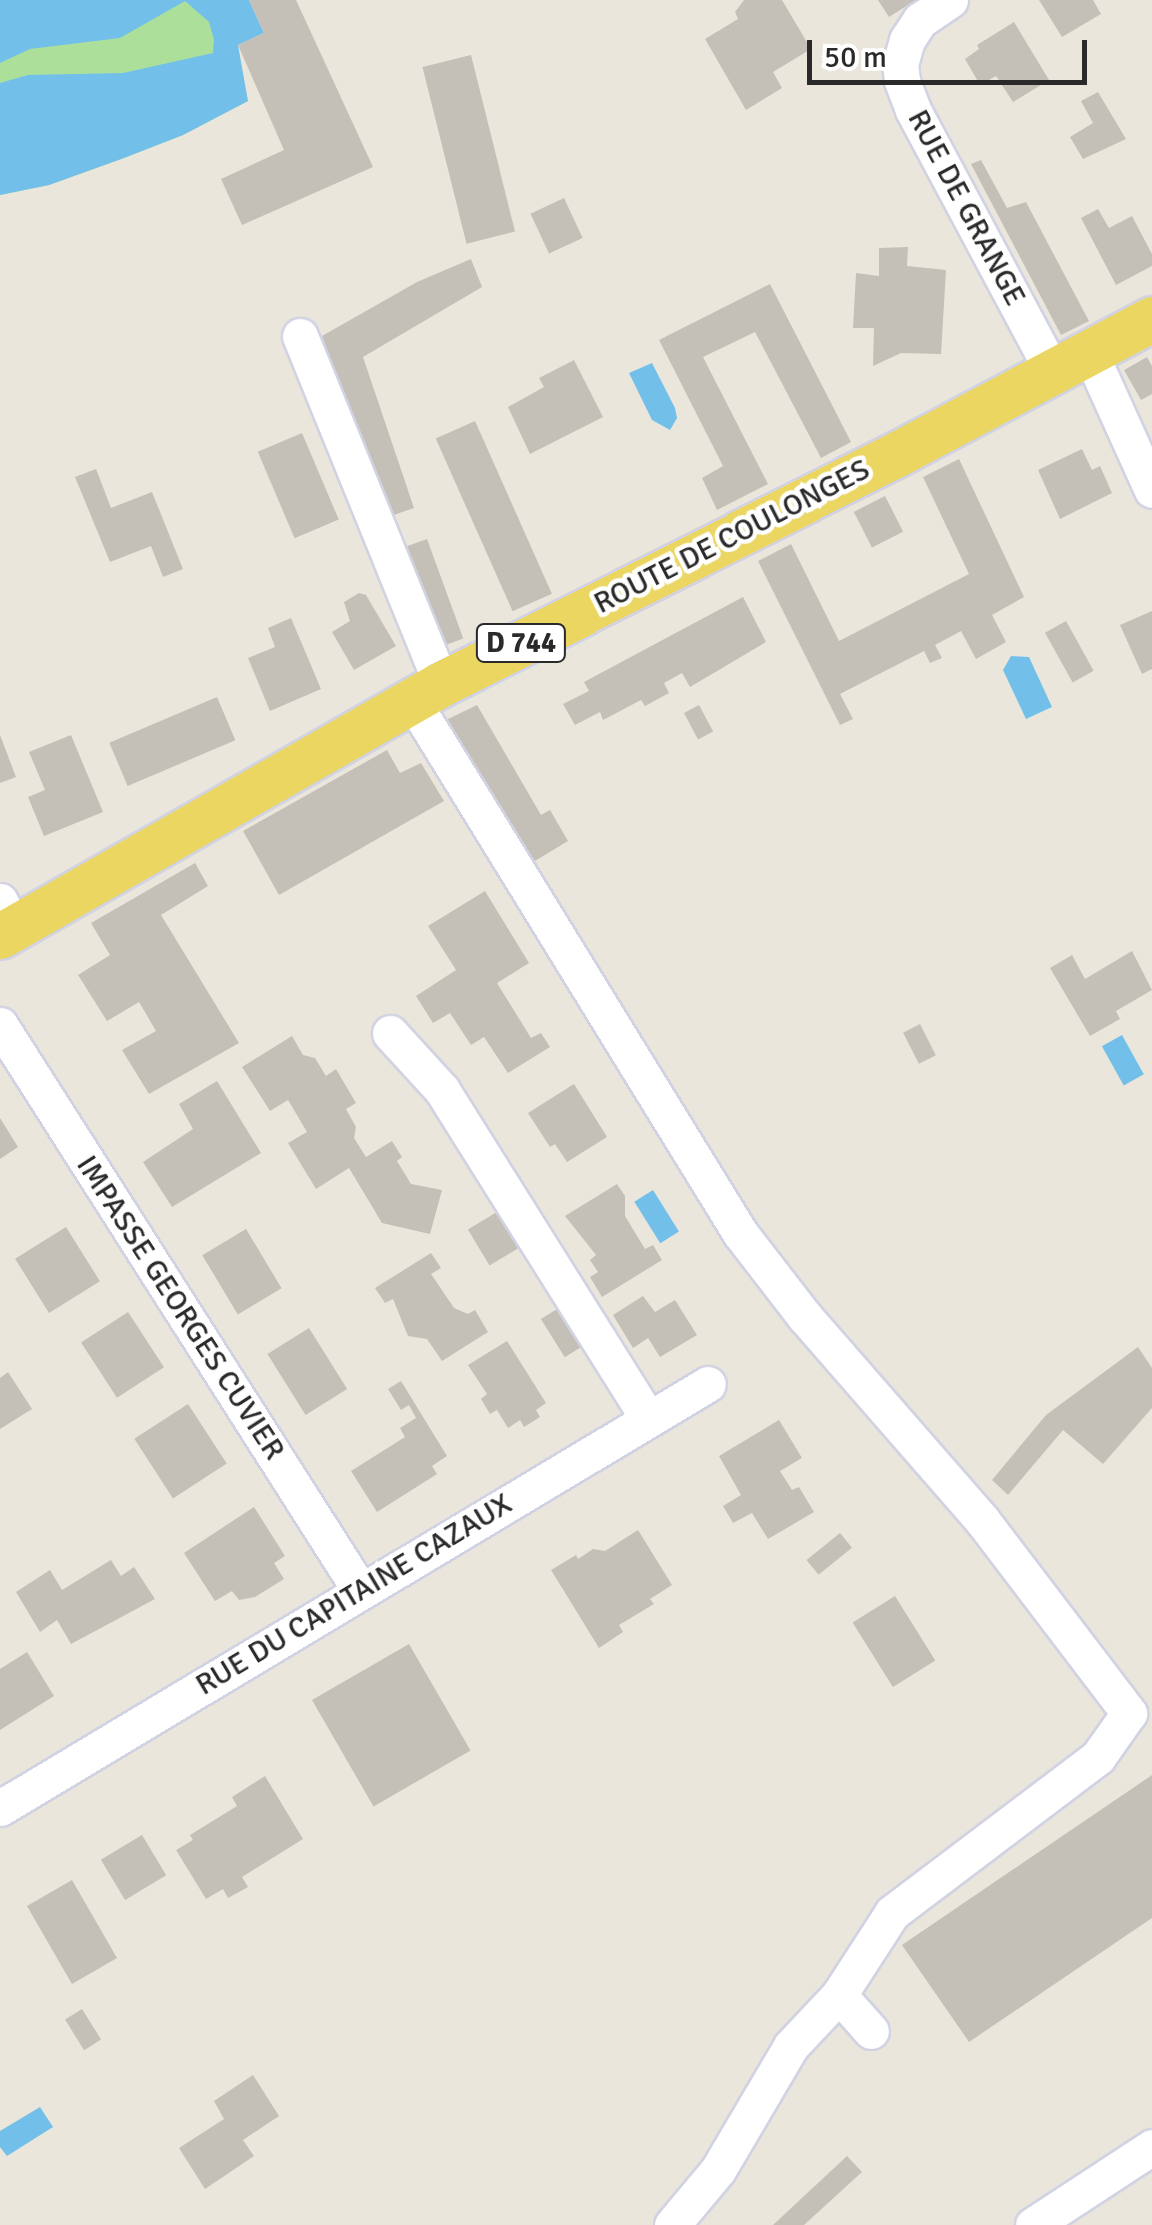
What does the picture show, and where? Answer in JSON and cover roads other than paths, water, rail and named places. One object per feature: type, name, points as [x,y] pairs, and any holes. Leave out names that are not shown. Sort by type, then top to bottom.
[{"type":"main road","name":"ROUTE DE COULONGES","points":[[5,921],[426,692],[1152,319]]},
{"type":"street","name":"RUE DE GRANGE","points":[[950,0],[913,30],[903,48],[902,81],[920,123],[1152,490]]},
{"type":"street","points":[[300,336],[426,692],[740,1232],[805,1317],[982,1520],[1129,1713],[1098,1757],[892,1914],[839,1995],[790,2046],[718,2170],[672,2225]]},
{"type":"street","name":"IMPASSE GEORGES CUVIER","points":[[0,1025],[360,1590]]},
{"type":"street","points":[[390,1033],[442,1090],[648,1419]]},
{"type":"street","name":"RUE DU CAPITAINE CAZAUX","points":[[0,1808],[708,1384]]},
{"type":"street","points":[[839,1995],[871,2031]]},
{"type":"street","points":[[1034,2225],[1077,2212],[1152,2148]]},
{"type":"water","points":[[0,0],[249,0],[264,33],[238,45],[248,101],[183,135],[124,158],[49,185],[0,195],[0,83],[28,75],[123,73],[213,53],[214,40],[209,22],[185,1],[120,38],[30,49],[0,63]]},
{"type":"water","points":[[652,363],[675,408],[677,418],[670,430],[652,420],[629,373]]},
{"type":"water","points":[[1011,656],[1029,657],[1052,707],[1026,719],[1003,670]]},
{"type":"water","points":[[1122,1035],[1144,1074],[1124,1086],[1102,1046]]},
{"type":"water","points":[[653,1190],[679,1232],[660,1243],[634,1202]]},
{"type":"water","points":[[40,2107],[53,2127],[7,2156],[0,2147],[0,2131]]}]
